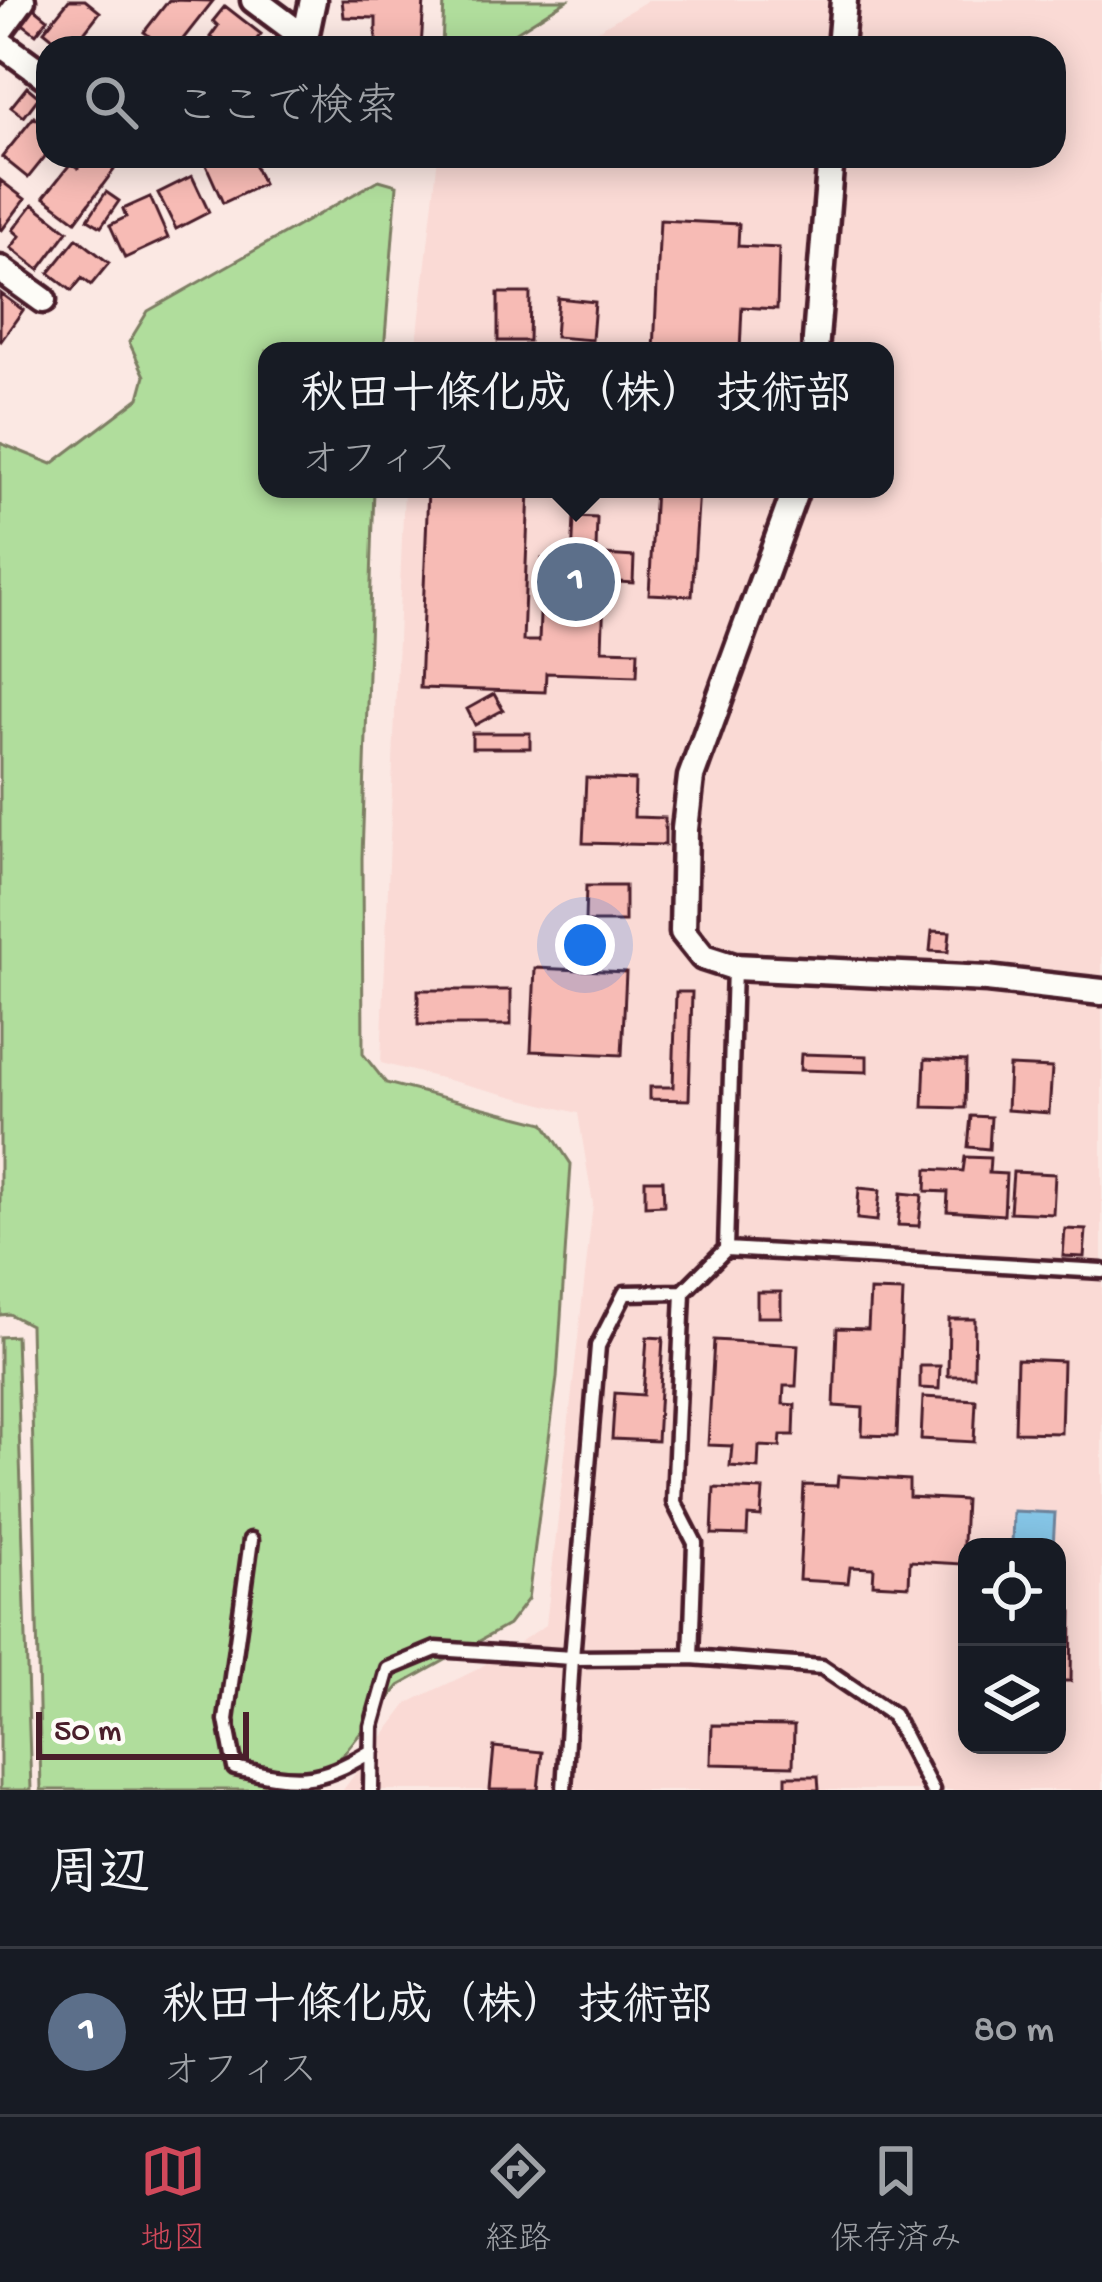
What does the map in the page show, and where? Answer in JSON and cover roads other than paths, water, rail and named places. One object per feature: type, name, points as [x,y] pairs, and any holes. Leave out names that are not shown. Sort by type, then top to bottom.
[{"type":"street","points":[[0,30],[22,0]]},
{"type":"street","points":[[254,0],[290,36]]},
{"type":"street","points":[[300,36],[313,0]]},
{"type":"street","points":[[841,36],[844,0]]},
{"type":"street","points":[[0,43],[36,69]]},
{"type":"street","points":[[816,342],[830,168]]},
{"type":"street","points":[[0,269],[43,300]]},
{"type":"street","points":[[793,498],[691,777],[683,932],[703,957],[734,968],[988,979],[1102,992]]},
{"type":"lane","points":[[691,1658],[695,1543],[674,1502],[683,1292],[726,1249],[734,968]]},
{"type":"lane","points":[[726,1249],[1102,1271]]},
{"type":"lane","points":[[564,1790],[598,1346],[625,1293],[683,1292]]},
{"type":"lane","points":[[251,1540],[226,1720],[236,1768],[294,1781],[344,1767],[372,1751]]},
{"type":"lane","points":[[371,1790],[372,1726],[388,1669],[436,1649],[822,1667],[892,1714],[932,1790]]},
{"type":"water","points":[[1013,1511],[1055,1513],[1054,1538],[1012,1538]]},
{"type":"place","name":"秋田十條化成（株） 技術部","points":[[576,582]]}]
